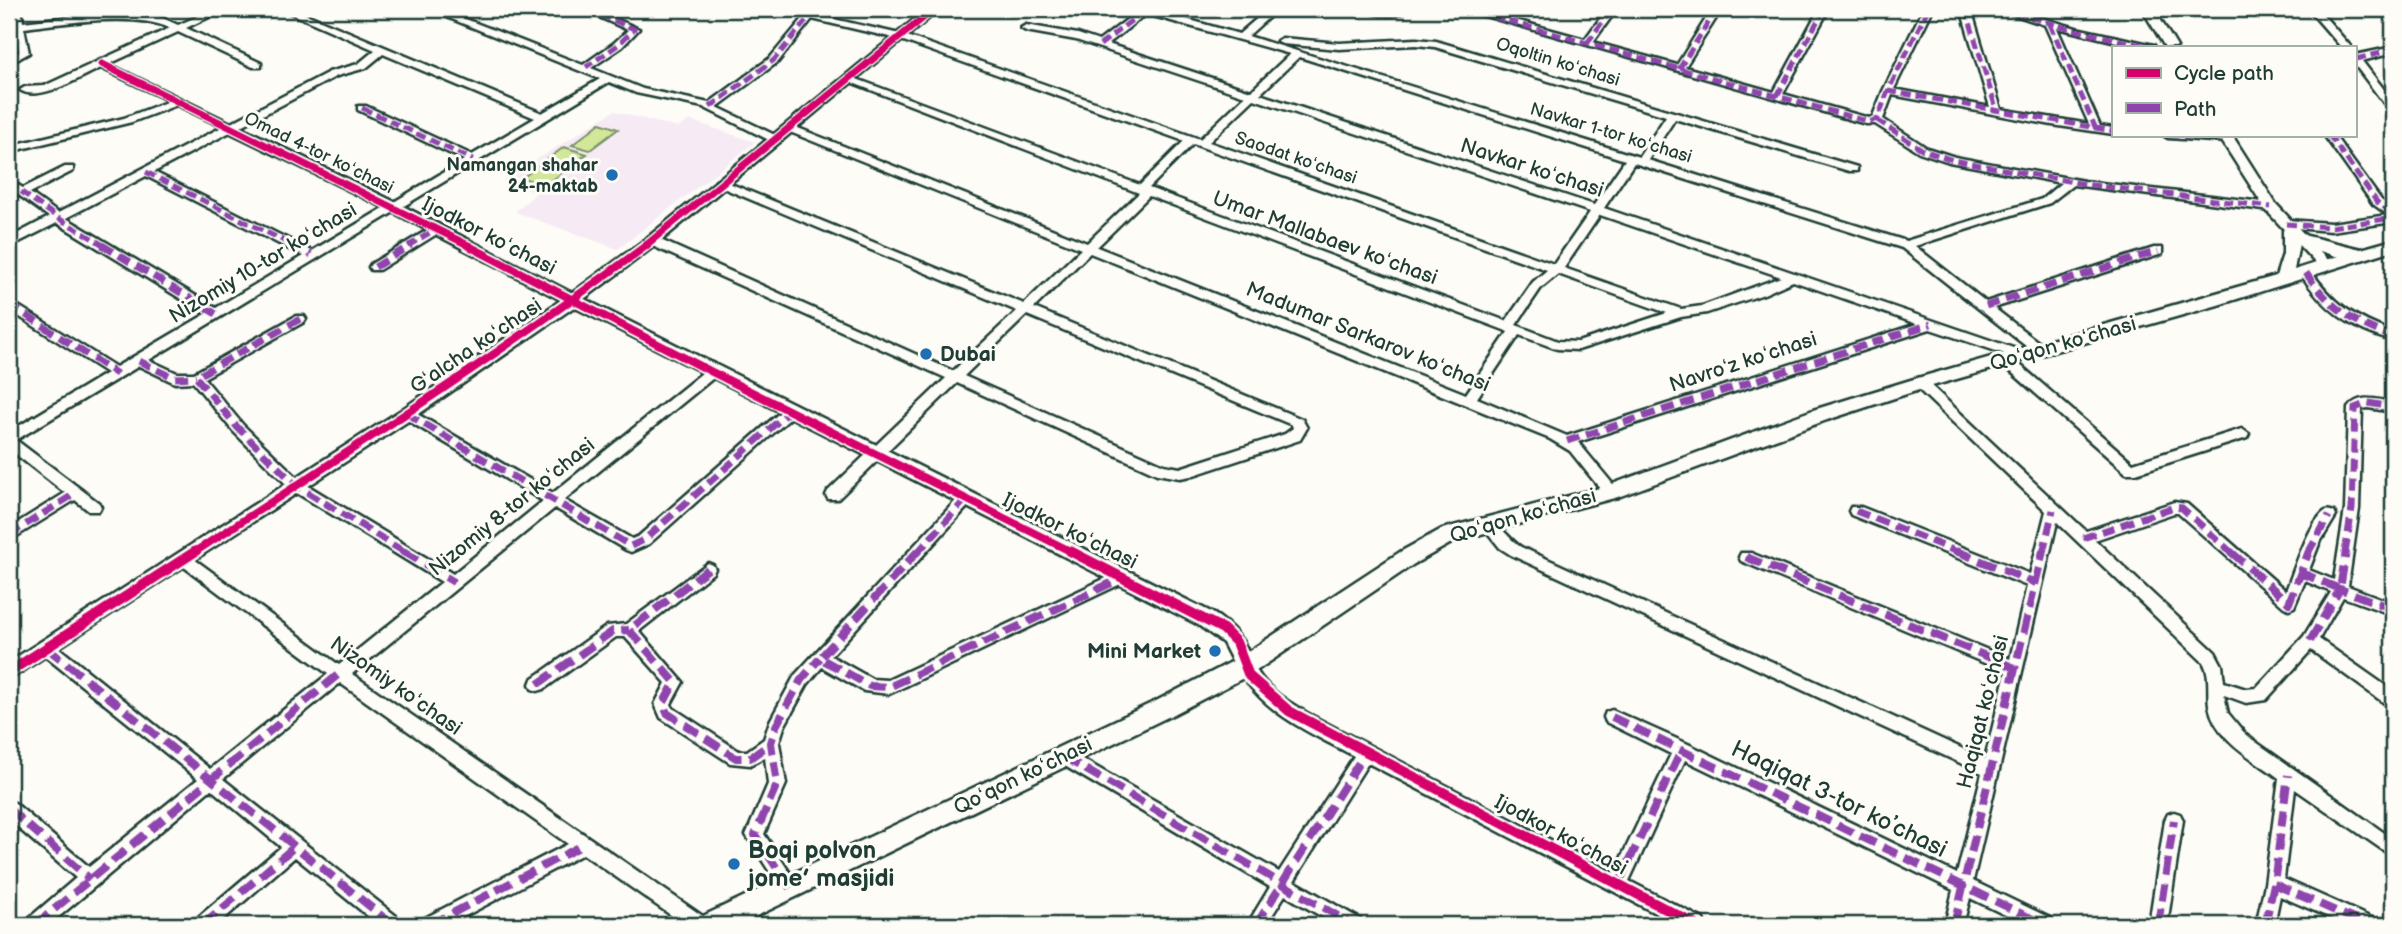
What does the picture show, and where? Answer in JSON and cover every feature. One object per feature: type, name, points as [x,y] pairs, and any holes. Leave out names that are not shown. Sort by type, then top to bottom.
[{"type":"main road","points":[[2283,280],[2291,254],[2293,231],[2341,252],[2363,254]]},
{"type":"main road","name":"Qoʻqon koʻchasi","points":[[712,925],[1064,757],[1245,666],[1407,558],[1449,535],[1611,492],[1820,415],[1920,383],[2283,280],[2393,245]]},
{"type":"street","points":[[9,61],[24,53],[14,26],[16,9]]},
{"type":"street","points":[[25,90],[43,90],[221,9]]},
{"type":"street","points":[[286,9],[544,118]]},
{"type":"street","points":[[432,9],[586,67],[640,91],[710,107],[775,139]]},
{"type":"street","points":[[586,9],[634,29],[618,46],[586,67]]},
{"type":"street","points":[[710,107],[774,60],[816,14],[832,9]]},
{"type":"street","name":"Gʻalcha koʻchasi","points":[[9,673],[407,414],[574,299],[652,240],[934,9]]},
{"type":"street","points":[[1100,45],[1143,9]]},
{"type":"street","name":"Navkar 1-tor koʻchasi","points":[[1143,9],[1244,34],[1906,245],[1986,306],[2023,355],[2131,469],[2242,434]]},
{"type":"street","points":[[1244,34],[1273,9]]},
{"type":"street","points":[[1367,9],[1394,13],[1405,9]]},
{"type":"street","points":[[1465,9],[1870,122],[1878,119],[1888,91],[1928,9]]},
{"type":"street","points":[[1499,19],[1508,9]]},
{"type":"street","points":[[1587,43],[1612,9]]},
{"type":"street","points":[[1679,69],[1717,9]]},
{"type":"street","points":[[1777,96],[1824,9]]},
{"type":"street","points":[[1966,9],[1997,112]]},
{"type":"street","points":[[2002,9],[2050,24],[2146,46]]},
{"type":"street","points":[[2148,9],[2170,46]]},
{"type":"street","points":[[2312,9],[2345,46]]},
{"type":"street","name":"Saodat koʻchasi","points":[[816,14],[901,37],[1680,313]]},
{"type":"street","points":[[14,26],[83,18],[158,19],[257,65]]},
{"type":"street","points":[[2050,24],[2096,129]]},
{"type":"street","name":"Navkar koʻchasi","points":[[1026,28],[1078,37],[2023,355]]},
{"type":"street","name":"Oqoltin koʻchasi","points":[[1244,34],[1322,46],[1416,42],[1436,44],[1853,169]]},
{"type":"street","points":[[9,243],[333,74],[362,66],[382,50]]},
{"type":"street","points":[[2356,59],[2393,50]]},
{"type":"street","points":[[832,495],[1026,311],[1144,191],[1297,53]]},
{"type":"street","points":[[2356,60],[2393,108]]},
{"type":"street","points":[[102,64],[230,127]]},
{"type":"street","name":"Nizomiy 10-tor koʻchasi","points":[[9,440],[311,255],[609,78]]},
{"type":"street","name":"Umar Mallabaev koʻchasi","points":[[850,80],[1557,345],[1578,346],[1680,313],[1703,310],[1792,277]]},
{"type":"street","points":[[1888,91],[2112,131]]},
{"type":"street","points":[[9,149],[128,120],[178,101]]},
{"type":"street","points":[[362,108],[473,160]]},
{"type":"street","points":[[1469,400],[1537,285],[1558,268],[1597,210],[1672,115]]},
{"type":"street","points":[[1878,119],[1909,142],[1944,158],[2070,182],[2271,207]]},
{"type":"street","name":"Omad 4-tor koʻchasi","points":[[230,127],[394,207]]},
{"type":"street","name":"Madumar Sarkarov koʻchasi","points":[[789,128],[1567,441],[1576,447],[1611,492]]},
{"type":"street","points":[[2197,136],[2226,137],[2271,207],[2326,266]]},
{"type":"street","points":[[2330,136],[2377,202],[2393,213]]},
{"type":"street","points":[[22,193],[69,169]]},
{"type":"street","points":[[146,172],[311,255]]},
{"type":"street","points":[[1906,245],[2046,201],[2070,182]]},
{"type":"street","points":[[9,183],[58,218],[216,314]]},
{"type":"street","points":[[652,240],[1170,472],[1191,471],[1298,433],[1300,428],[1297,422],[720,183]]},
{"type":"street","name":"Ijodkor koʻchasi","points":[[394,207],[712,372],[1124,576],[1223,629],[1236,642],[1245,666],[1257,685],[1289,711],[1696,925]]},
{"type":"street","points":[[2293,231],[2393,218]]},
{"type":"street","points":[[375,267],[436,229]]},
{"type":"street","points":[[1986,306],[2158,251]]},
{"type":"street","points":[[2306,272],[2323,299],[2344,317],[2393,337]]},
{"type":"street","points":[[9,304],[117,374]]},
{"type":"street","points":[[139,360],[175,378],[185,380],[196,377],[300,319]]},
{"type":"street","name":"Navroʻz koʻchasi","points":[[1567,441],[1931,324]]},
{"type":"street","name":"Nizomiy 8-tor koʻchasi","points":[[35,925],[209,780],[712,372]]},
{"type":"street","points":[[196,377],[237,428],[297,486],[454,582]]},
{"type":"street","points":[[1920,383],[2209,657],[2214,666],[2217,686],[2215,704],[2224,723],[2240,740],[2393,849]]},
{"type":"street","points":[[2217,686],[2246,696],[2260,695],[2310,641],[2340,589],[2352,509],[2355,408],[2368,403],[2393,407]]},
{"type":"street","points":[[407,414],[629,546],[635,545],[790,411]]},
{"type":"street","points":[[9,440],[94,507]]},
{"type":"street","points":[[9,535],[76,493]]},
{"type":"street","points":[[790,888],[755,835],[776,785],[771,743],[776,726],[801,680],[966,499]]},
{"type":"street","points":[[2083,538],[2174,507],[2182,508],[2285,601],[2291,601],[2299,572],[2312,542],[2329,516]]},
{"type":"street","name":"Haqiqat koʻchasi","points":[[1954,925],[2053,510]]},
{"type":"street","points":[[1856,511],[2036,583]]},
{"type":"street","points":[[1487,523],[1505,544],[1516,551],[1990,769]]},
{"type":"street","points":[[1746,557],[2015,668]]},
{"type":"street","name":"Nizomiy koʻchasi","points":[[185,560],[339,674],[700,925]]},
{"type":"street","points":[[538,684],[613,631],[629,630],[708,569]]},
{"type":"street","points":[[2299,572],[2393,609]]},
{"type":"street","points":[[820,659],[870,686],[889,687],[1124,576]]},
{"type":"street","points":[[629,630],[675,682],[663,704],[667,713],[737,758],[750,758],[771,743]]},
{"type":"street","points":[[2310,641],[2393,700]]},
{"type":"street","points":[[47,648],[393,925]]},
{"type":"street","name":"Haqiqat 3-tor koʼchasi","points":[[1612,716],[2045,925]]},
{"type":"street","points":[[1618,885],[1682,749]]},
{"type":"street","points":[[1256,925],[1365,753]]},
{"type":"street","points":[[1064,757],[1353,925]]},
{"type":"street","points":[[2265,925],[2274,884],[2288,775]]},
{"type":"street","points":[[9,809],[90,879]]},
{"type":"street","points":[[2158,925],[2174,820]]},
{"type":"street","points":[[430,925],[583,845]]},
{"type":"street","points":[[204,925],[294,847]]},
{"type":"street","points":[[2274,884],[2367,925]]},
{"type":"shaded area","name":"Namangan shahar 24-maktab","points":[[614,111],[678,128],[689,120],[755,142],[618,249],[515,212],[536,193],[503,181]]},
{"type":"green space","points":[[600,123],[618,129],[590,150],[572,145]]},
{"type":"green space","points":[[564,147],[587,154],[546,185],[522,178]]},
{"type":"marked path","points":[[586,9],[634,29],[618,45],[586,67]]},
{"type":"marked path","points":[[1465,9],[1870,122],[1878,118],[1888,91],[1928,9]]},
{"type":"marked path","points":[[1587,43],[1612,9]]},
{"type":"marked path","points":[[1679,69],[1717,9]]},
{"type":"marked path","points":[[1777,96],[1824,9]]},
{"type":"marked path","points":[[1966,9],[1997,112]]},
{"type":"marked path","points":[[2002,9],[2074,30],[2146,46]]},
{"type":"marked path","points":[[1100,45],[1145,10]]},
{"type":"marked path","points":[[710,107],[774,60],[810,16]]},
{"type":"marked path","points":[[2050,24],[2096,129]]},
{"type":"marked path","points":[[9,25],[18,26]]},
{"type":"marked path","points":[[2356,59],[2393,50]]},
{"type":"marked path","points":[[1888,91],[2112,131]]},
{"type":"marked path","points":[[362,108],[473,160]]},
{"type":"marked path","points":[[1877,120],[1923,150],[1953,160],[2084,184],[2271,207]]},
{"type":"marked path","points":[[2183,136],[2227,139]]},
{"type":"marked path","points":[[2330,136],[2377,202],[2393,213]]},
{"type":"marked path","points":[[146,172],[311,255]]},
{"type":"marked path","points":[[9,183],[58,218],[216,314]]},
{"type":"marked path","points":[[2286,224],[2331,227],[2393,218]]},
{"type":"marked path","points":[[375,267],[436,229]]},
{"type":"marked path","points":[[1986,306],[2158,251]]},
{"type":"marked path","points":[[2306,273],[2324,298],[2342,314],[2393,337]]},
{"type":"marked path","points":[[9,304],[117,374]]},
{"type":"marked path","points":[[300,319],[196,377],[238,428],[297,486],[454,582]]},
{"type":"marked path","points":[[1567,441],[1931,324]]},
{"type":"marked path","points":[[139,361],[175,378],[196,377]]},
{"type":"marked path","points":[[2299,572],[2340,589],[2352,509],[2355,408],[2368,403],[2393,407]]},
{"type":"marked path","points":[[407,414],[631,546],[644,540],[790,411]]},
{"type":"marked path","points":[[9,535],[76,493]]},
{"type":"marked path","points":[[966,499],[820,658],[870,686],[889,687],[1124,577]]},
{"type":"marked path","points":[[2083,538],[2174,507],[2182,508],[2289,603],[2312,542],[2329,516]]},
{"type":"marked path","points":[[1954,925],[2053,510]]},
{"type":"marked path","points":[[1856,511],[2036,583]]},
{"type":"marked path","points":[[1746,557],[2015,668]]},
{"type":"marked path","points":[[708,569],[629,630],[675,682],[663,704],[667,713],[736,758],[750,758],[771,743]]},
{"type":"marked path","points":[[2310,641],[2340,589],[2393,609]]},
{"type":"marked path","points":[[538,684],[613,631],[629,630]]},
{"type":"marked path","points":[[47,648],[393,925]]},
{"type":"marked path","points":[[790,888],[755,835],[777,784],[771,743],[776,726],[801,680],[820,658]]},
{"type":"marked path","points":[[35,925],[339,674]]},
{"type":"marked path","points":[[1612,717],[2045,925]]},
{"type":"marked path","points":[[1618,885],[1682,749]]},
{"type":"marked path","points":[[1256,925],[1365,753]]},
{"type":"marked path","points":[[1064,757],[1353,925]]},
{"type":"marked path","points":[[2265,925],[2274,884],[2288,775]]},
{"type":"marked path","points":[[9,809],[90,879]]},
{"type":"marked path","points":[[2158,925],[2174,820]]},
{"type":"marked path","points":[[430,925],[583,845]]},
{"type":"marked path","points":[[203,925],[294,847]]},
{"type":"marked path","points":[[2274,884],[2367,925]]},
{"type":"cycle path","points":[[9,672],[407,414],[574,299],[652,241],[934,9]]},
{"type":"cycle path","points":[[102,64],[394,207],[712,372],[1204,618],[1223,629],[1236,642],[1249,676],[1289,711],[1696,925]]},
{"type":"place","name":"Namangan shahar 24-maktab","points":[[612,175]]},
{"type":"place","name":"Dubai","points":[[926,354]]},
{"type":"place","name":"Mini Market","points":[[1215,651]]},
{"type":"place","name":"Boqi polvon jome’ masjidi","points":[[734,864]]}]
